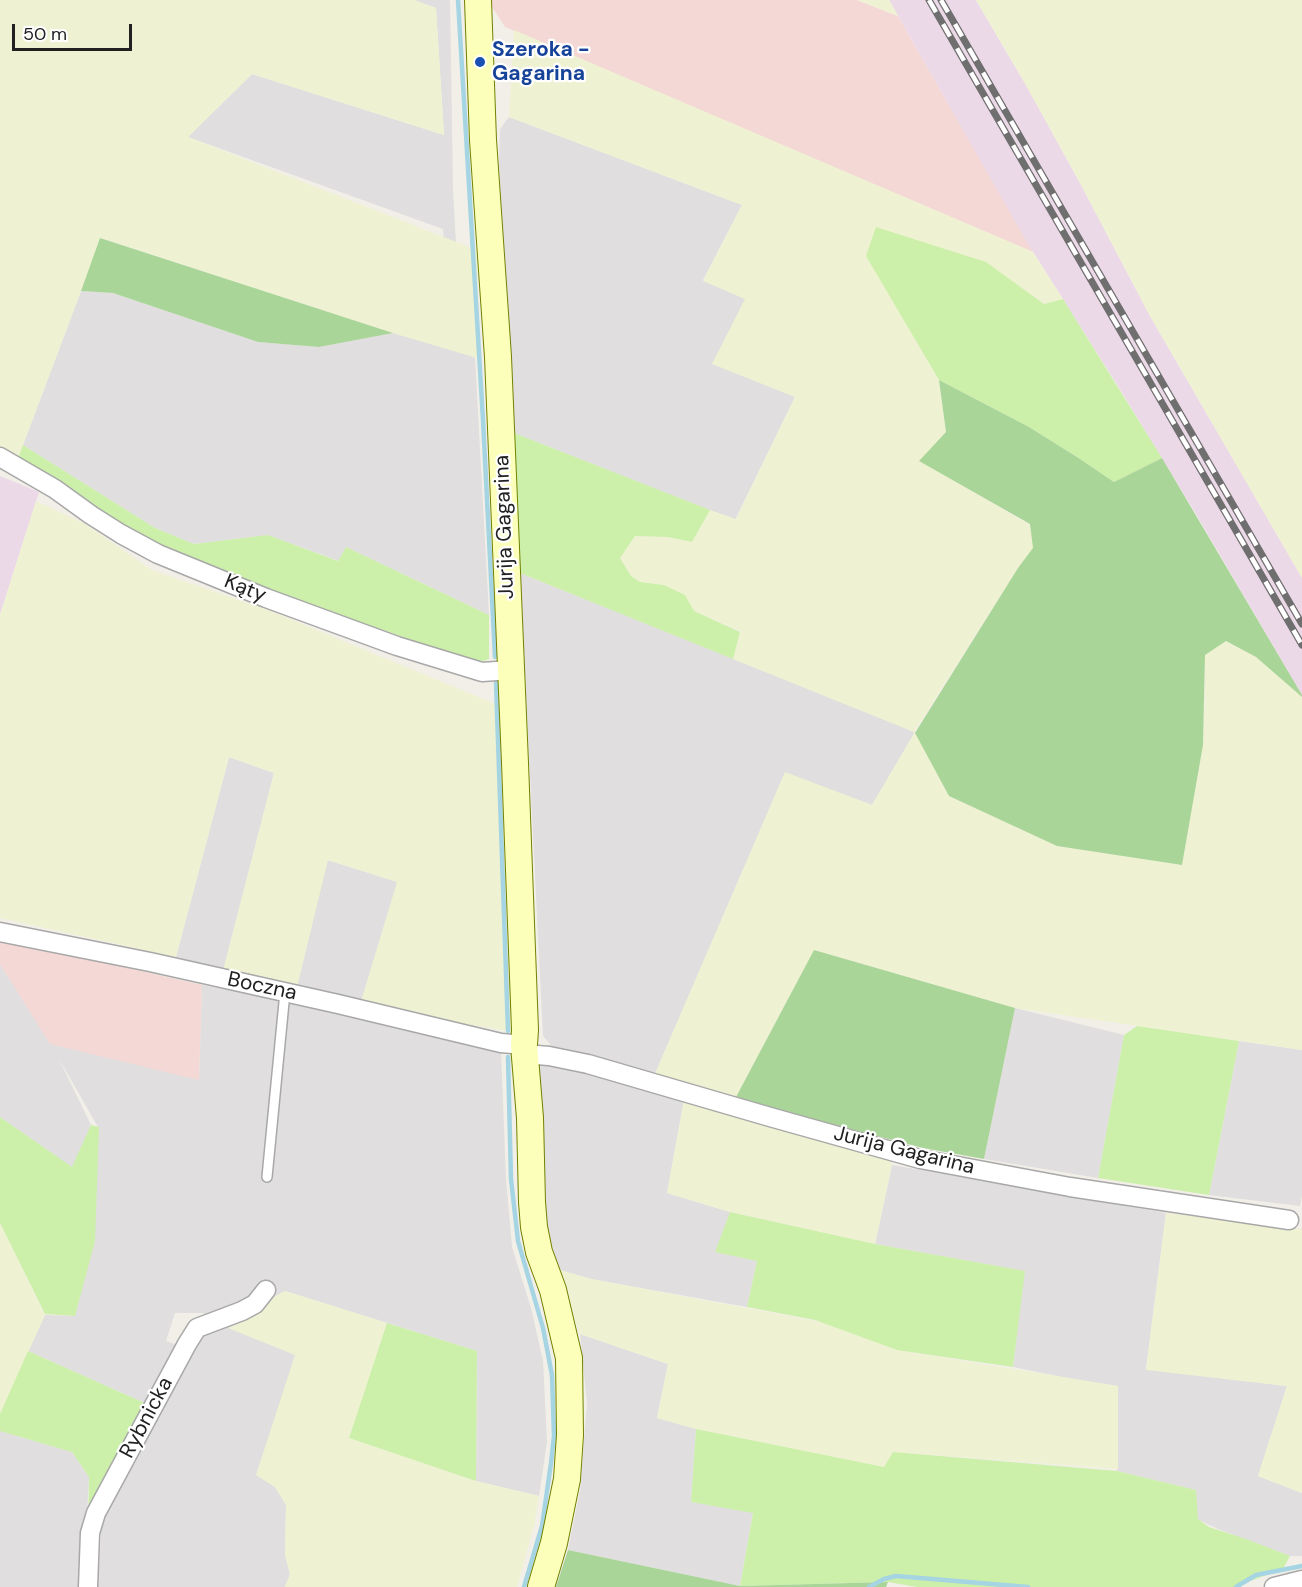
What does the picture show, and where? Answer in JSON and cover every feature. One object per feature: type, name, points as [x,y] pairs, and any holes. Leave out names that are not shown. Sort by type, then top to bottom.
[{"type":"street","name":"Jurija Gagarina","points":[[478,0],[483,140],[498,357],[525,1018],[524,1049],[530,1118],[534,1227],[539,1252],[553,1290],[561,1322],[568,1358],[570,1390],[567,1479],[542,1587]]},
{"type":"street","name":"Kąty","points":[[0,457],[55,489],[121,534],[158,554],[266,598],[397,646],[482,672],[511,670]]},
{"type":"street","name":"Boczna","points":[[0,932],[285,992],[524,1049]]},
{"type":"street","name":"Jurija Gagarina","points":[[524,1049],[588,1064],[920,1159],[1070,1187],[1289,1220]]},
{"type":"street","name":"Rybnicka","points":[[88,1587],[90,1533],[96,1513],[187,1344],[198,1328],[255,1305],[266,1290]]},
{"type":"street","points":[[1274,1587],[1302,1580]]},
{"type":"lane","points":[[267,1177],[285,992]]},
{"type":"shaded area","points":[[414,0],[450,0],[453,191],[461,331],[475,358],[489,615],[346,547],[339,561],[268,535],[194,544],[155,528],[23,445],[81,291],[113,293],[258,342],[319,347],[393,333],[453,350],[443,229],[188,137],[252,74],[444,135],[436,8]]},
{"type":"shaded area","points":[[490,0],[857,0],[898,16],[1033,252],[505,27],[490,4]]},
{"type":"shaded area","points":[[889,0],[976,0],[1080,183],[1150,316],[1302,578],[1302,695],[1193,509],[1028,244]]},
{"type":"shaded area","points":[[509,117],[742,205],[703,280],[746,299],[795,397],[735,520],[514,433],[499,163],[500,129]]},
{"type":"shaded area","points":[[0,476],[39,492],[0,615]]},
{"type":"shaded area","points":[[520,573],[915,732],[872,805],[785,773],[654,1076],[556,1051],[543,1036]]},
{"type":"shaded area","points":[[229,757],[274,773],[223,971],[176,957]]},
{"type":"shaded area","points":[[327,860],[398,882],[360,1005],[296,991]]},
{"type":"shaded area","points":[[0,938],[202,985],[199,1080],[50,1044],[0,964]]},
{"type":"shaded area","points":[[0,964],[51,1044],[199,1079],[202,985],[300,1003],[501,1052],[506,1179],[512,1247],[531,1308],[543,1361],[547,1442],[539,1496],[476,1481],[477,1351],[285,1291],[269,1300],[255,1316],[296,1354],[257,1475],[275,1487],[286,1505],[285,1555],[290,1574],[285,1587],[98,1587],[102,1517],[138,1458],[202,1325],[204,1313],[175,1313],[166,1341],[177,1345],[149,1405],[28,1351],[45,1315],[75,1316],[94,1241],[98,1127],[58,1057],[91,1125],[73,1168],[0,1117]]},
{"type":"shaded area","points":[[1015,1008],[1124,1035],[1098,1178],[984,1159]]},
{"type":"shaded area","points":[[1239,1041],[1302,1050],[1302,1195],[1300,1206],[1209,1195]]},
{"type":"shaded area","points":[[545,1062],[555,1062],[684,1100],[667,1193],[730,1212],[716,1252],[757,1261],[747,1307],[591,1279],[553,1268],[542,1223],[539,1065]]},
{"type":"shaded area","points":[[892,1165],[1166,1213],[1146,1369],[1287,1386],[1258,1476],[1302,1493],[1302,1556],[1290,1556],[1197,1519],[1196,1490],[1117,1471],[1118,1386],[1013,1367],[1024,1271],[875,1244]]},
{"type":"shaded area","points":[[580,1334],[668,1364],[657,1418],[696,1429],[691,1502],[753,1512],[740,1586],[568,1550],[580,1491],[587,1403]]},
{"type":"shaded area","points":[[0,1431],[72,1452],[89,1477],[83,1587],[0,1587]]},
{"type":"green space","points":[[0,0],[414,0],[436,8],[444,135],[252,74],[188,137],[477,250],[480,359],[101,238],[17,461],[0,453]]},
{"type":"green space","points":[[857,0],[889,0],[898,16]]},
{"type":"green space","points":[[976,0],[1302,0],[1302,578],[1150,316],[1080,183]]},
{"type":"green space","points":[[514,30],[1033,252],[1063,299],[1045,304],[985,262],[877,228],[867,256],[939,380],[946,432],[920,461],[1030,525],[1035,547],[1018,568],[914,732],[733,659],[740,631],[694,611],[664,585],[640,582],[631,576],[620,557],[635,536],[668,537],[692,542],[710,510],[736,519],[795,397],[712,364],[745,299],[703,281],[742,205],[509,117]]},
{"type":"green space","points":[[876,227],[986,262],[1044,304],[1063,299],[1162,458],[1114,482],[1029,427],[939,380],[866,256]]},
{"type":"green space","points":[[100,238],[393,333],[319,347],[258,342],[113,293],[81,291]]},
{"type":"green space","points":[[939,380],[1029,427],[1114,482],[1162,458],[1302,695],[1302,697],[1256,657],[1226,641],[1205,655],[1203,745],[1182,865],[1057,846],[949,796],[915,733],[1018,568],[1033,548],[1030,524],[919,461],[946,432]]},
{"type":"green space","points":[[514,433],[710,510],[692,542],[668,537],[635,536],[620,558],[631,576],[640,582],[664,585],[685,595],[694,611],[740,632],[733,659],[520,573]]},
{"type":"green space","points":[[23,445],[155,528],[194,544],[268,535],[338,561],[346,547],[489,615],[489,659],[475,664],[389,632],[301,605],[144,541],[17,461]]},
{"type":"green space","points":[[36,501],[85,524],[152,570],[268,610],[498,705],[512,1032],[360,1005],[397,882],[328,860],[296,991],[223,971],[274,773],[229,757],[176,957],[0,918],[0,615]]},
{"type":"green space","points":[[1225,641],[1256,657],[1302,697],[1302,1050],[1015,1008],[814,950],[735,1099],[654,1076],[785,772],[872,805],[915,732],[949,796],[1057,846],[1182,865],[1203,745],[1205,655]]},
{"type":"green space","points":[[814,950],[1015,1008],[984,1159],[923,1148],[735,1099]]},
{"type":"green space","points":[[1137,1026],[1239,1041],[1209,1195],[1098,1178],[1124,1035]]},
{"type":"green space","points":[[684,1100],[890,1159],[892,1165],[875,1244],[730,1212],[667,1193]]},
{"type":"green space","points":[[0,1117],[72,1167],[91,1125],[99,1127],[95,1241],[75,1316],[45,1314],[0,1223]]},
{"type":"green space","points":[[730,1212],[875,1244],[1025,1271],[1013,1367],[897,1350],[815,1320],[747,1307],[757,1261],[715,1252]]},
{"type":"green space","points":[[1166,1213],[1302,1229],[1302,1493],[1258,1476],[1287,1386],[1146,1370]]},
{"type":"green space","points":[[0,1223],[45,1315],[0,1414]]},
{"type":"green space","points":[[553,1268],[591,1279],[821,1322],[897,1350],[1118,1386],[1118,1469],[893,1452],[884,1467],[696,1429],[657,1418],[668,1364],[580,1334]]},
{"type":"green space","points":[[285,1291],[387,1323],[349,1438],[476,1481],[539,1496],[534,1526],[517,1587],[285,1587],[290,1574],[285,1555],[286,1505],[275,1487],[256,1475],[295,1355],[228,1328],[255,1316],[269,1300]]},
{"type":"green space","points":[[387,1323],[477,1351],[476,1481],[349,1438]]},
{"type":"green space","points":[[28,1351],[149,1405],[88,1522],[89,1477],[72,1452],[0,1431],[0,1414]]},
{"type":"green space","points":[[696,1429],[884,1467],[893,1452],[1117,1471],[1196,1490],[1198,1519],[1209,1527],[1290,1556],[1283,1569],[1234,1587],[917,1587],[888,1582],[740,1586],[753,1513],[691,1502]]},
{"type":"green space","points":[[568,1550],[740,1586],[888,1582],[886,1587],[556,1587]]},
{"type":"waterway","points":[[458,0],[495,657]]},
{"type":"waterway","points":[[496,683],[508,1031]]},
{"type":"waterway","points":[[508,1057],[511,1179],[518,1241],[543,1328],[552,1375],[554,1436],[542,1526],[524,1587]]},
{"type":"waterway","points":[[1236,1587],[1256,1575],[1302,1566]]},
{"type":"waterway","points":[[869,1587],[896,1576],[1028,1587]]},
{"type":"railway","points":[[929,0],[1302,645]]},
{"type":"railway","points":[[941,0],[1302,624]]},
{"type":"place","name":"Szeroka - Gagarina","points":[[480,62]]}]
